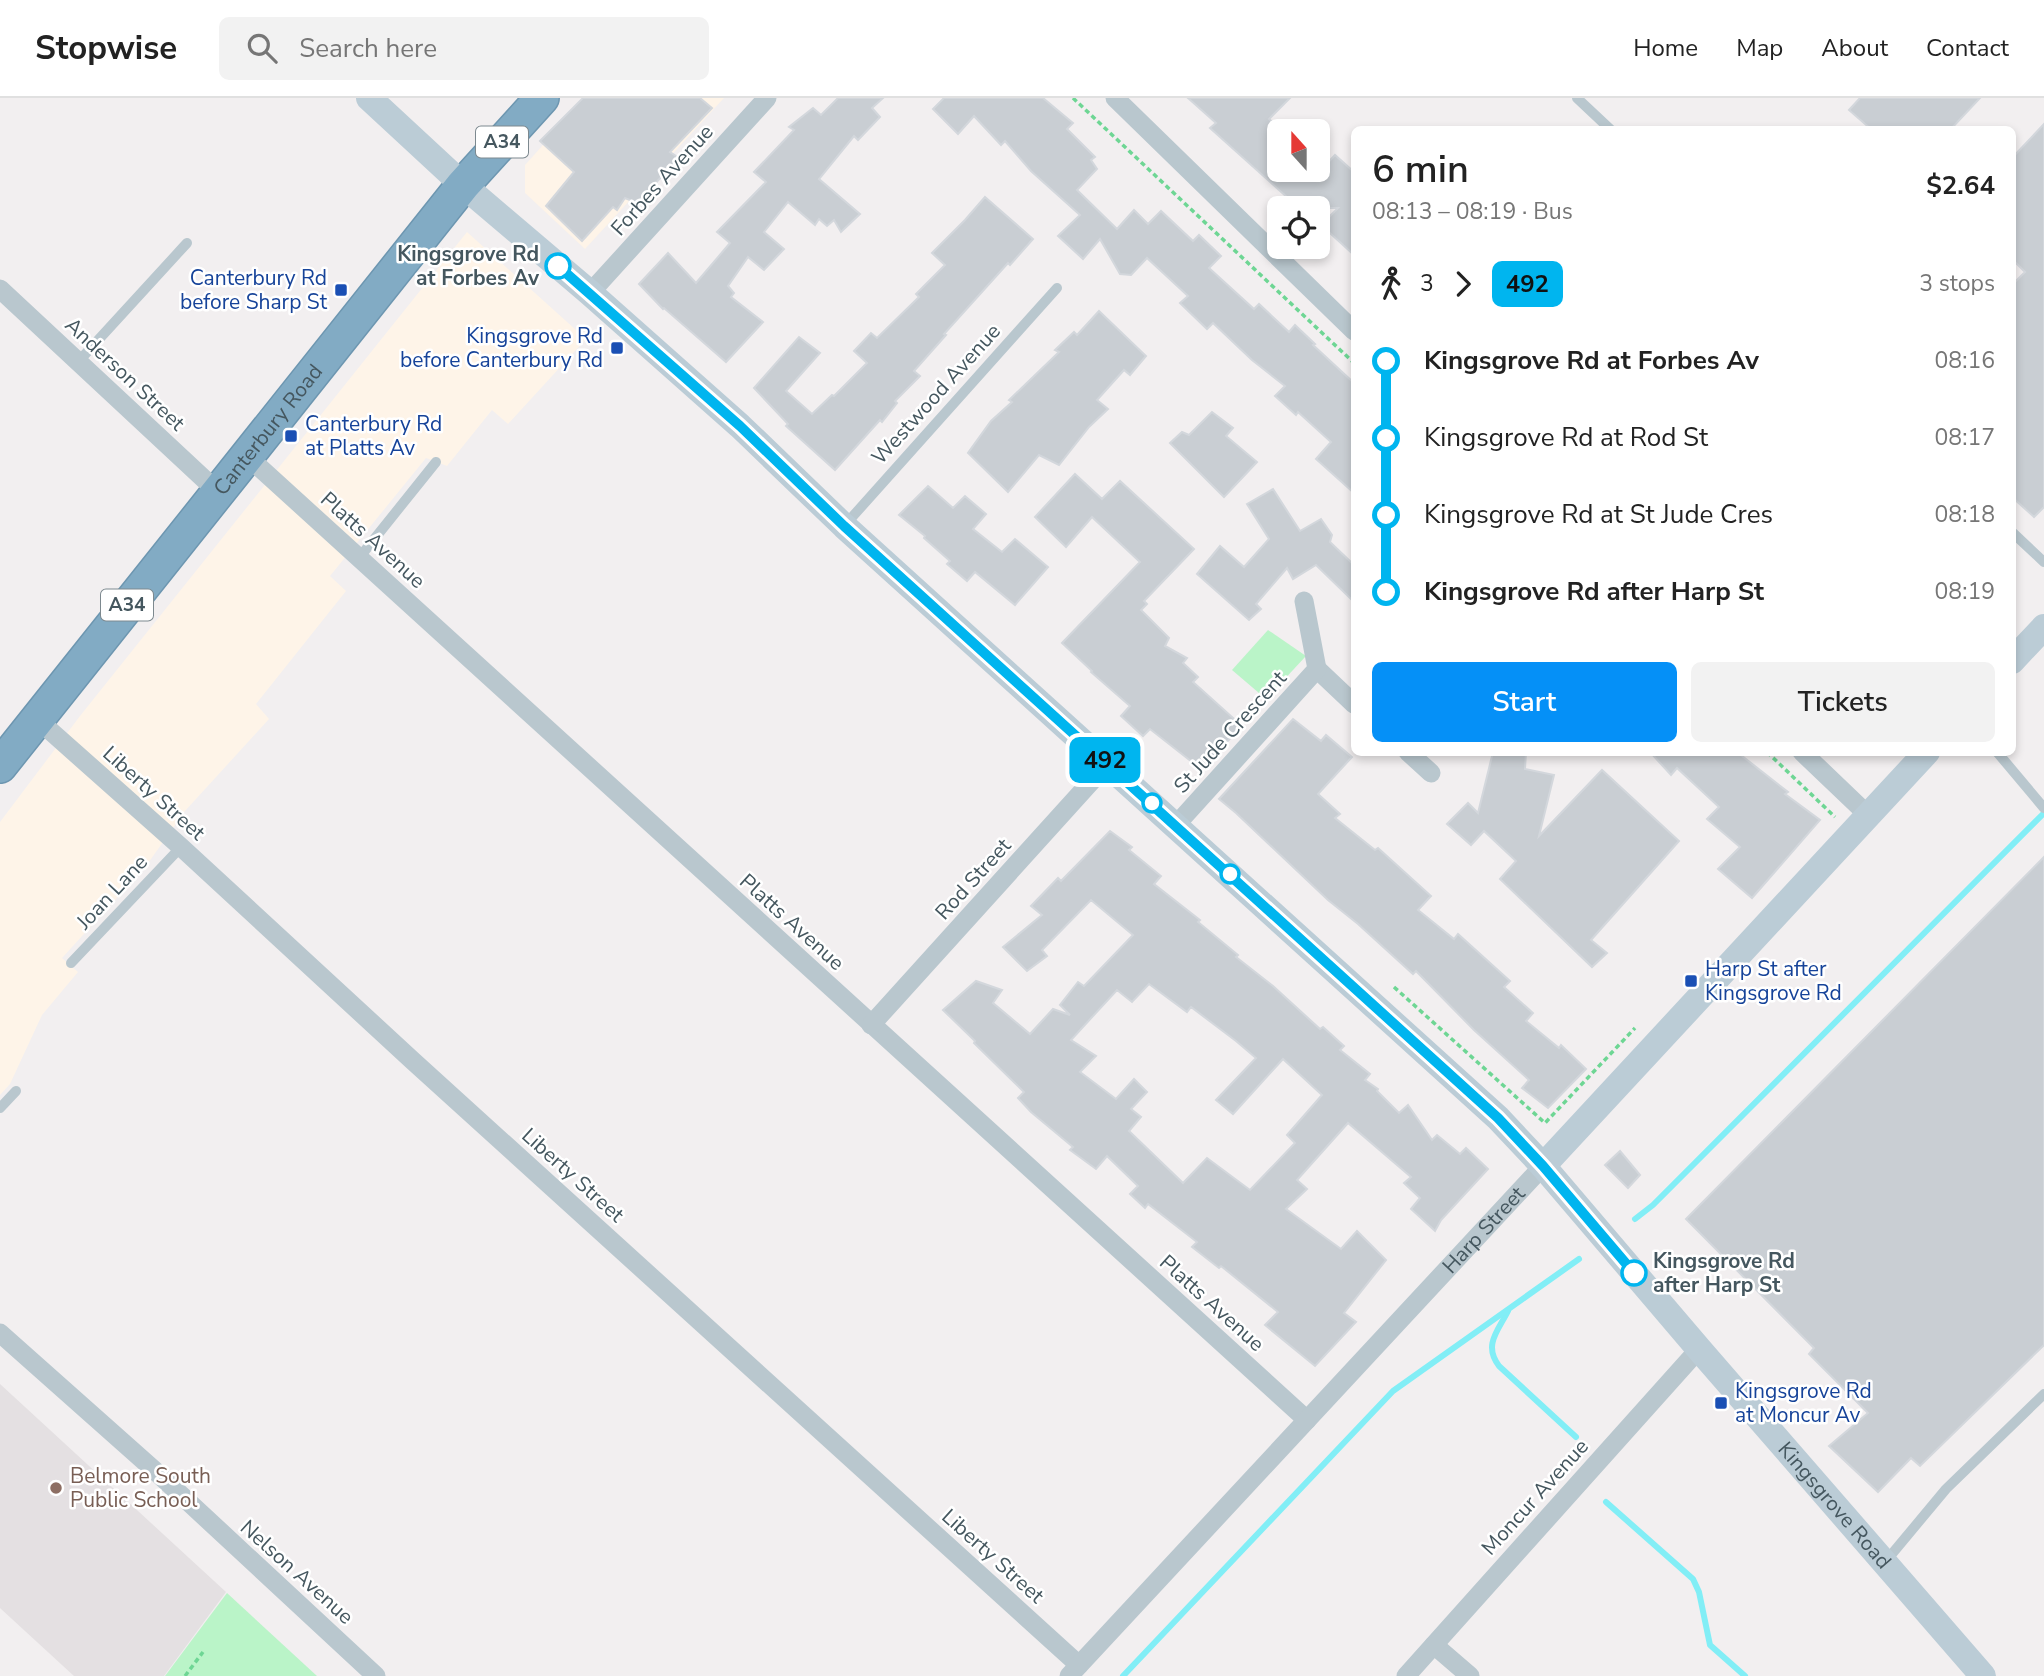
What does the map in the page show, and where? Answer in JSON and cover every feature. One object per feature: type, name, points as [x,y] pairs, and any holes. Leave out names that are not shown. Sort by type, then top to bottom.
[{"type":"highway","name":"Canterbury Road","points":[[0,766],[463,185],[542,98]]},
{"type":"main road","name":"Kingsgrove Road","points":[[369,98],[463,185],[740,426],[844,526],[1498,1118],[1543,1166],[1983,1676]]},
{"type":"main road","points":[[2016,657],[2044,627]]},
{"type":"main road","name":"Harp Street","points":[[1543,1166],[1923,756]]},
{"type":"street","name":"Forbes Avenue","points":[[590,293],[767,98]]},
{"type":"street","points":[[1115,98],[1351,328]]},
{"type":"street","name":"Anderson Street","points":[[0,289],[218,492]]},
{"type":"street","name":"Platts Avenue","points":[[247,456],[1307,1420]]},
{"type":"street","name":"St Jude Crescent","points":[[1304,601],[1317,670],[1351,701]]},
{"type":"street","name":"St Jude Crescent","points":[[1176,825],[1317,670]]},
{"type":"street","name":"Liberty Street","points":[[37,719],[181,847],[1074,1670]]},
{"type":"street","points":[[1412,756],[1431,773]]},
{"type":"street","points":[[1806,756],[1869,816]]},
{"type":"street","name":"Rod Street","points":[[871,1025],[1108,763]]},
{"type":"street","name":"Harp Street","points":[[1074,1670],[1543,1166]]},
{"type":"street","name":"Nelson Avenue","points":[[0,1333],[153,1469],[376,1676]]},
{"type":"street","name":"Moncur Avenue","points":[[1406,1676],[1699,1349]]},
{"type":"street","points":[[1434,1645],[1470,1676]]},
{"type":"lane","points":[[1577,98],[1607,126]]},
{"type":"lane","points":[[78,362],[187,243]]},
{"type":"lane","name":"Westwood Avenue","points":[[844,526],[1057,288]]},
{"type":"lane","points":[[359,558],[436,462]]},
{"type":"lane","points":[[2016,536],[2044,562]]},
{"type":"lane","points":[[2000,756],[2044,807]]},
{"type":"lane","name":"Joan Lane","points":[[71,963],[181,847]]},
{"type":"lane","points":[[0,1108],[16,1091]]},
{"type":"lane","points":[[1886,1562],[1947,1489],[2044,1394]]},
{"type":"path","points":[[1073,98],[1351,360]]},
{"type":"path","points":[[1771,756],[1836,817]]},
{"type":"path","points":[[1394,987],[1545,1123],[1639,1024]]},
{"type":"path","points":[[185,1676],[203,1651]]},
{"type":"shaded area","points":[[585,98],[724,98],[585,249],[525,193],[525,165]]},
{"type":"shaded area","points":[[467,232],[586,339],[508,424],[492,410],[447,466],[426,458],[330,576],[346,591],[256,704],[269,719],[185,811],[146,866],[62,958],[78,972],[42,1015],[10,1084],[0,1095],[0,822],[80,716]]},
{"type":"shaded area","name":"Belmore South Public School","points":[[0,1384],[226,1592],[164,1676],[74,1676],[0,1608]]},
{"type":"green space","points":[[1268,630],[1306,656],[1266,699],[1232,670]]},
{"type":"green space","points":[[227,1593],[317,1676],[165,1676]]},
{"type":"building","points":[[583,98],[700,98],[712,108],[670,152],[679,158],[637,203],[625,198],[617,210],[613,207],[582,241],[546,206],[574,172],[540,141]]},
{"type":"building","points":[[838,98],[883,98],[872,108],[880,117],[858,140],[854,136],[819,179],[860,214],[841,232],[834,220],[827,226],[819,219],[815,225],[788,202],[764,232],[784,249],[764,270],[748,257],[728,286],[734,293],[731,297],[763,322],[726,362],[663,309],[639,284],[668,253],[696,283],[730,243],[717,232],[766,182],[754,172],[794,130],[789,127],[813,108],[821,115]]},
{"type":"building","points":[[944,98],[1043,98],[1073,123],[1067,129],[1095,157],[1091,160],[1097,169],[1077,190],[1117,229],[1134,210],[1148,224],[1161,211],[1193,241],[1199,235],[1221,256],[1209,268],[1254,309],[1259,304],[1289,332],[1295,325],[1351,380],[1351,490],[1316,459],[1331,442],[1298,412],[1296,415],[1275,396],[1285,386],[1252,360],[1213,323],[1207,329],[1180,303],[1188,296],[1147,258],[1131,275],[1120,274],[1100,239],[1083,259],[1058,236],[1080,215],[1031,171],[1005,141],[1001,145],[974,116],[958,134],[933,109]]},
{"type":"building","points":[[1188,98],[1290,98],[1267,119],[1267,179],[1210,128],[1216,123]]},
{"type":"building","points":[[1860,98],[1980,98],[1954,126],[1867,126],[1849,110]]},
{"type":"building","points":[[2044,124],[2044,507],[2034,517],[2016,501],[2016,281],[2025,272],[2016,263],[2016,154]]},
{"type":"building","points":[[1335,155],[1351,169],[1351,252],[1330,233],[1330,216],[1338,208],[1330,208],[1330,196],[1286,196],[1270,182],[1330,182],[1330,160]]},
{"type":"building","points":[[985,197],[1033,239],[944,334],[946,335],[914,371],[920,376],[895,401],[897,403],[882,422],[880,420],[835,470],[786,426],[788,424],[754,388],[799,337],[820,353],[786,391],[812,414],[834,396],[867,363],[854,351],[871,333],[877,338],[919,297],[916,294],[945,265],[932,253]]},
{"type":"building","points":[[1099,311],[1146,356],[1130,375],[1124,370],[1097,400],[1108,409],[1089,427],[1059,465],[1039,455],[1008,492],[968,453],[991,421],[1012,402],[1009,400],[1059,352],[1055,350],[1074,332],[1077,335]]},
{"type":"building","points":[[1212,412],[1233,428],[1226,436],[1257,462],[1224,497],[1170,443],[1182,432],[1189,435]]},
{"type":"building","points":[[1075,474],[1102,499],[1120,481],[1194,549],[1144,601],[1147,604],[1141,610],[1169,638],[1165,646],[1187,658],[1183,663],[1198,677],[1193,682],[1242,726],[1201,769],[1150,729],[1143,736],[1121,716],[1130,706],[1062,643],[1140,562],[1092,517],[1066,547],[1035,517]]},
{"type":"building","points":[[928,486],[953,508],[965,496],[986,514],[973,529],[1002,552],[1015,539],[1048,567],[1015,605],[975,572],[967,581],[947,564],[950,561],[924,538],[925,536],[899,515]]},
{"type":"building","points":[[1273,489],[1300,531],[1321,519],[1332,535],[1330,542],[1351,562],[1351,599],[1316,565],[1293,579],[1287,568],[1256,604],[1261,609],[1249,620],[1197,574],[1220,546],[1244,567],[1269,539],[1247,504]]},
{"type":"building","points":[[1293,719],[1321,741],[1326,735],[1352,757],[1318,794],[1340,814],[1335,818],[1375,850],[1378,848],[1431,896],[1418,910],[1454,939],[1458,934],[1510,981],[1504,987],[1533,1013],[1526,1021],[1559,1048],[1561,1045],[1586,1069],[1548,1108],[1522,1088],[1529,1080],[1474,1030],[1416,971],[1413,974],[1328,900],[1219,799]]},
{"type":"building","points":[[1492,756],[1526,756],[1525,769],[1554,775],[1539,836],[1602,770],[1679,841],[1591,940],[1607,953],[1592,967],[1500,879],[1516,861],[1484,831],[1471,845],[1447,824],[1468,803],[1478,813]]},
{"type":"building","points":[[1654,756],[1742,756],[1788,792],[1785,794],[1820,820],[1752,898],[1718,869],[1740,847],[1707,819],[1719,807],[1677,768],[1671,775]]},
{"type":"building","points":[[1110,831],[1132,847],[1129,850],[1161,876],[1154,884],[1200,920],[1198,922],[1238,955],[1236,957],[1320,1029],[1323,1027],[1344,1046],[1340,1050],[1370,1074],[1365,1080],[1378,1089],[1399,1113],[1408,1105],[1432,1140],[1437,1135],[1460,1154],[1466,1148],[1488,1169],[1441,1220],[1435,1231],[1411,1209],[1420,1198],[1404,1183],[1411,1177],[1348,1123],[1297,1180],[1307,1189],[1286,1209],[1341,1249],[1357,1231],[1386,1260],[1344,1313],[1356,1322],[1315,1366],[1265,1325],[1278,1312],[1221,1266],[1219,1268],[1192,1247],[1197,1242],[1148,1204],[1145,1208],[1130,1194],[1138,1186],[1107,1156],[1096,1169],[1070,1150],[1073,1147],[1018,1098],[1024,1092],[943,1010],[976,981],[1002,990],[993,1003],[1030,1034],[1053,1009],[1070,1015],[1060,1005],[1078,982],[1084,986],[1133,935],[1091,900],[1042,950],[1047,956],[1027,971],[1003,947],[1042,915],[1031,906],[1058,878],[1061,881]],"holes":[[[1149,984],[1187,1012],[1191,1007],[1256,1058],[1216,1100],[1233,1114],[1283,1059],[1322,1095],[1287,1135],[1295,1143],[1250,1190],[1207,1158],[1183,1183],[1129,1131],[1141,1117],[1131,1109],[1147,1092],[1134,1079],[1116,1099],[1080,1072],[1096,1056],[1071,1040],[1117,990],[1132,1002]]]},
{"type":"building","points":[[2044,857],[2044,1345],[1920,1466],[1911,1458],[1878,1492],[1829,1446],[1868,1413],[1809,1354],[1814,1348],[1686,1219]]},
{"type":"building","points":[[1620,1151],[1640,1175],[1628,1188],[1605,1165]]},
{"type":"waterway","points":[[1635,1219],[1653,1205],[2044,813]]},
{"type":"waterway","points":[[1123,1676],[1393,1391],[1579,1259]]},
{"type":"waterway","points":[[1508,1311],[1494,1338],[1494,1358],[1499,1366],[1576,1437]]},
{"type":"waterway","points":[[1606,1502],[1693,1579],[1699,1592],[1710,1645],[1745,1676]]},
{"type":"bus line","name":"492","points":[[558,266],[740,426],[844,526],[1498,1118],[1543,1166],[1634,1273]]},
{"type":"place","name":"Kingsgrove Rd at Forbes Av","points":[[558,266]]},
{"type":"place","name":"Canterbury Rd before Sharp St","points":[[341,290]]},
{"type":"place","name":"Kingsgrove Rd before Canterbury Rd","points":[[617,348]]},
{"type":"place","name":"Canterbury Rd at Platts Av","points":[[291,436]]},
{"type":"place","name":"Harp St after Kingsgrove Rd","points":[[1691,981]]},
{"type":"place","name":"Kingsgrove Rd after Harp St","points":[[1634,1273]]},
{"type":"place","name":"Kingsgrove Rd at Moncur Av","points":[[1721,1403]]},
{"type":"place","name":"Belmore South Public School","points":[[56,1488]]}]
